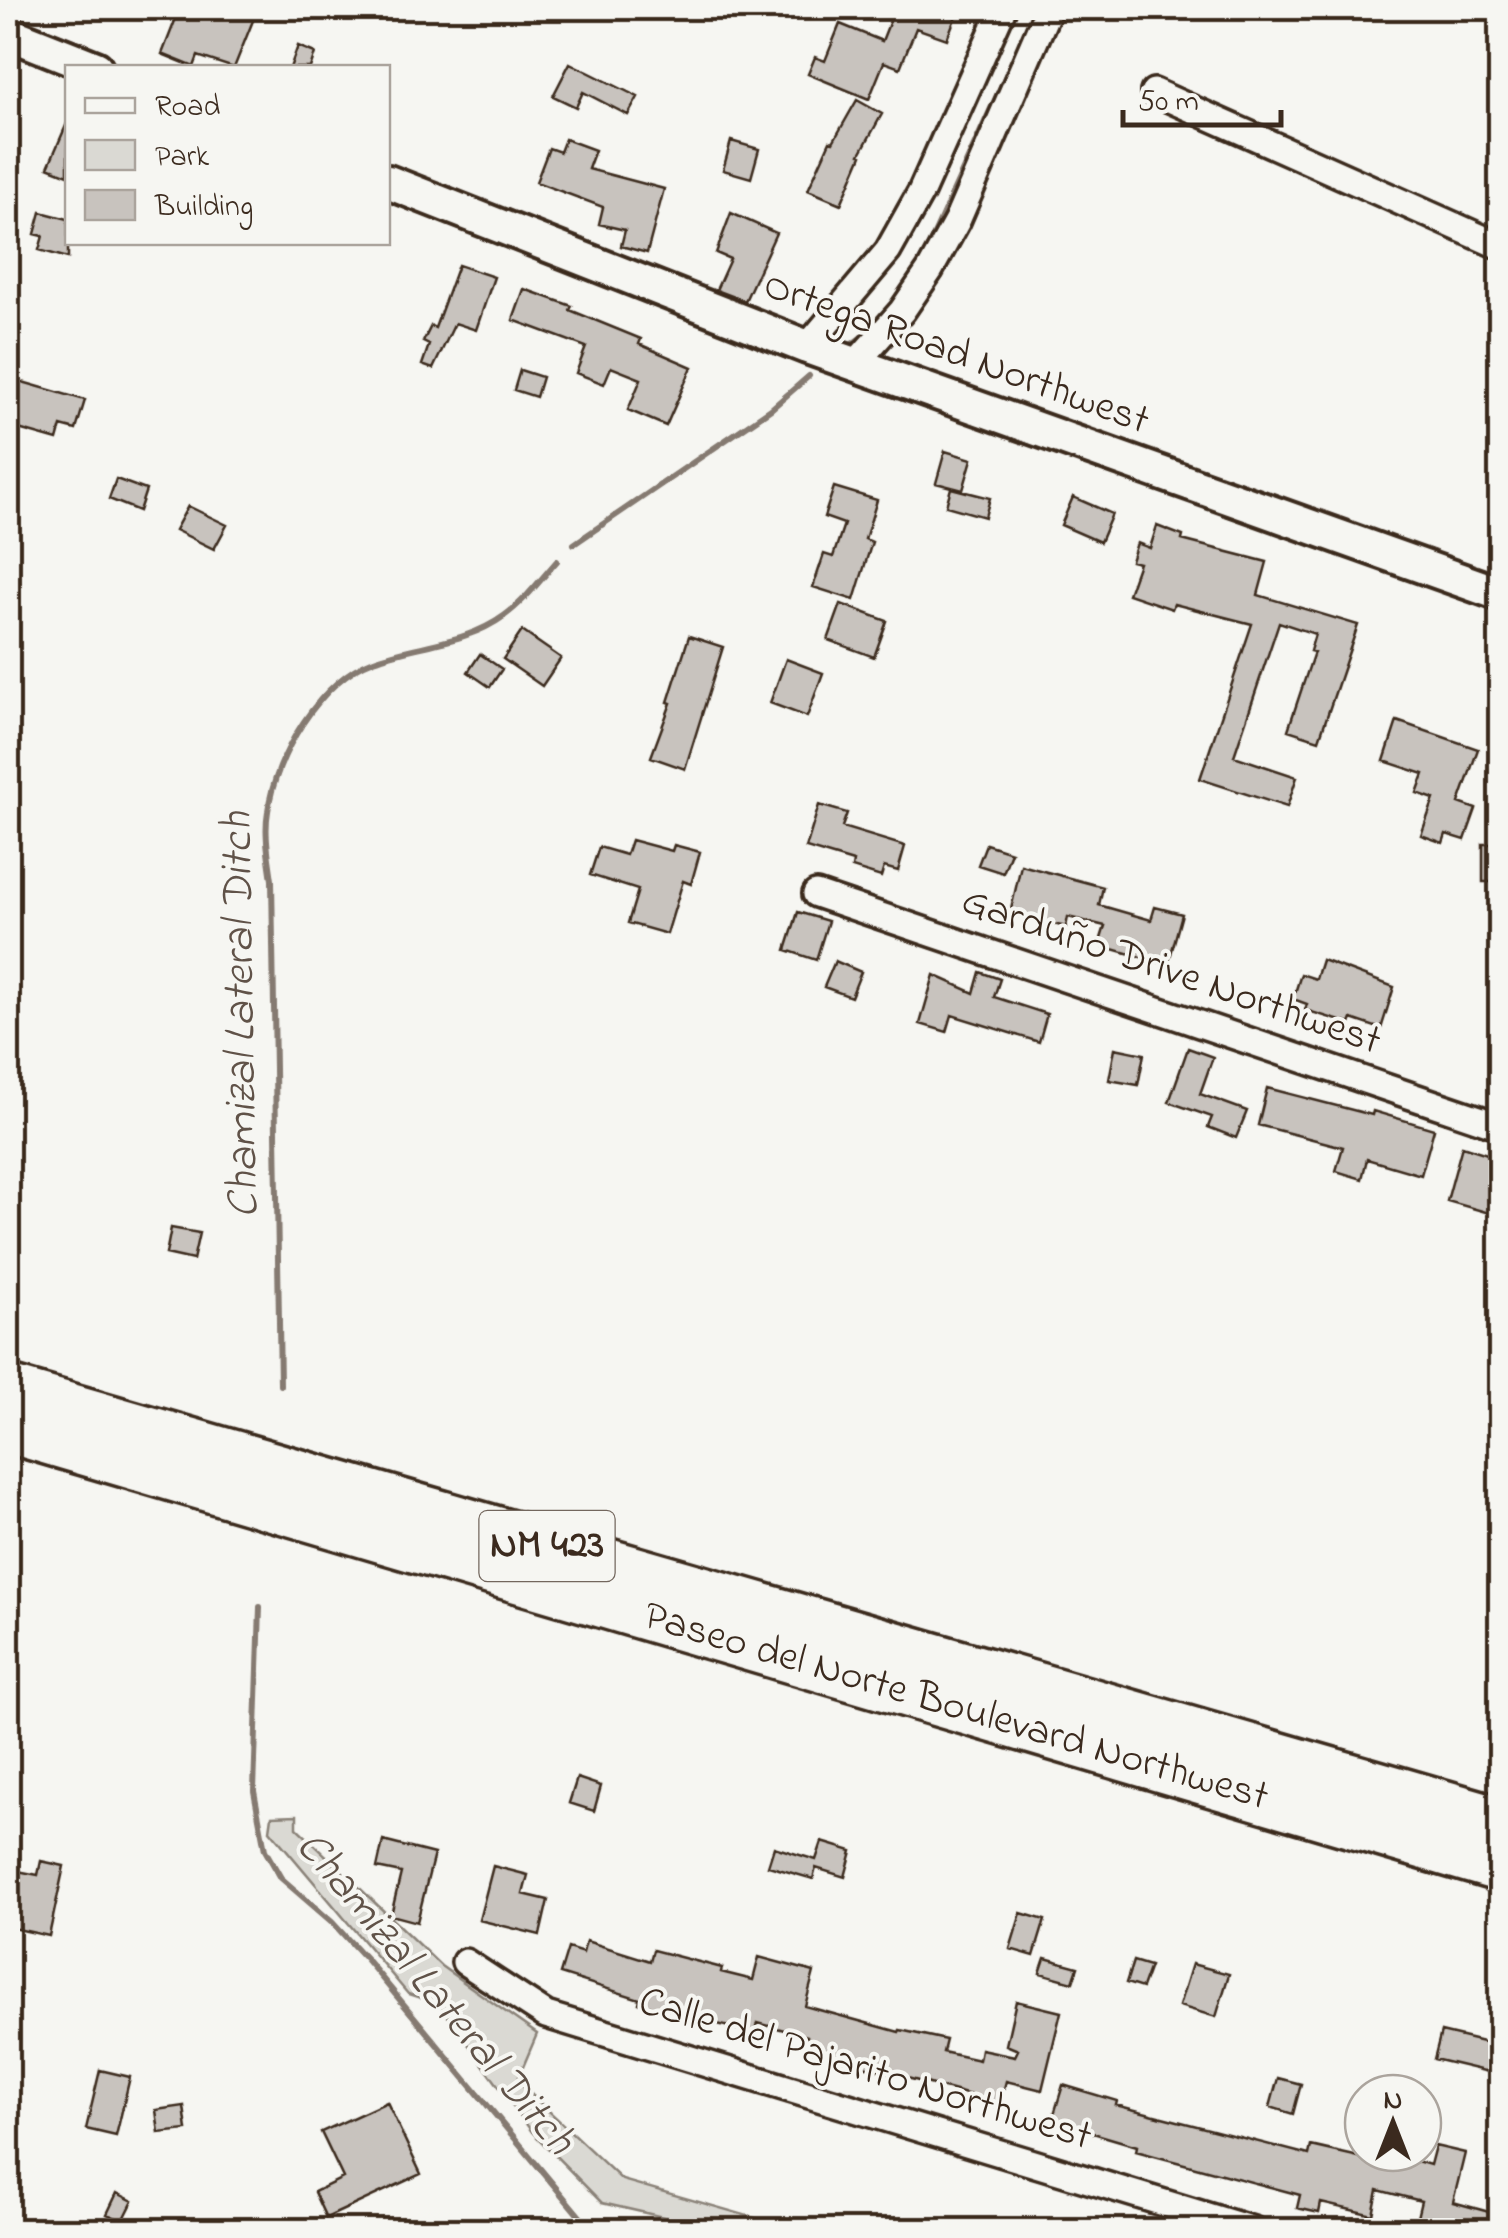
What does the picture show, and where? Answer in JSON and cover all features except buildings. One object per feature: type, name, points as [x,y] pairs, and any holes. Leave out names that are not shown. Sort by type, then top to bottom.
[{"type":"highway","name":"Paseo del Norte Boulevard Northwest","points":[[8,1390],[1500,1822]]},
{"type":"highway","name":"Paseo del Norte Boulevard Northwest","points":[[8,1428],[1500,1866]]},
{"type":"street","points":[[806,347],[888,251],[921,192],[1003,8]]},
{"type":"street","points":[[855,364],[902,311],[957,222],[1050,8]]},
{"type":"street","points":[[8,33],[88,65]]},
{"type":"street","points":[[1154,92],[1500,246]]},
{"type":"street","name":"Ortega Road Northwest","points":[[390,183],[806,347],[1500,594]]},
{"type":"street","name":"Garduño Drive Northwest","points":[[816,894],[1500,1126]]},
{"type":"street","name":"Calle del Pajarito Northwest","points":[[465,1962],[546,2015],[1254,2230]]},
{"type":"green space","points":[[297,1815],[297,1828],[441,1966],[537,2034],[517,2081],[622,2180],[797,2230],[720,2230],[602,2203],[532,2132],[439,2004],[408,1994],[270,1830],[272,1816]]},
{"type":"waterway","name":"Chamizal Lateral Ditch","points":[[926,252],[1022,40]]},
{"type":"waterway","name":"Chamizal Lateral Ditch","points":[[851,345],[866,334]]},
{"type":"waterway","name":"Chamizal Lateral Ditch","points":[[574,544],[771,409],[809,376]]},
{"type":"waterway","name":"Chamizal Lateral Ditch","points":[[280,1385],[272,880],[267,846],[272,790],[303,722],[336,684],[374,660],[458,638],[489,625],[518,604],[557,561]]},
{"type":"waterway","name":"Chamizal Lateral Ditch","points":[[260,1607],[254,1791],[265,1850],[281,1878],[332,1922],[366,1959],[591,2230]]}]
